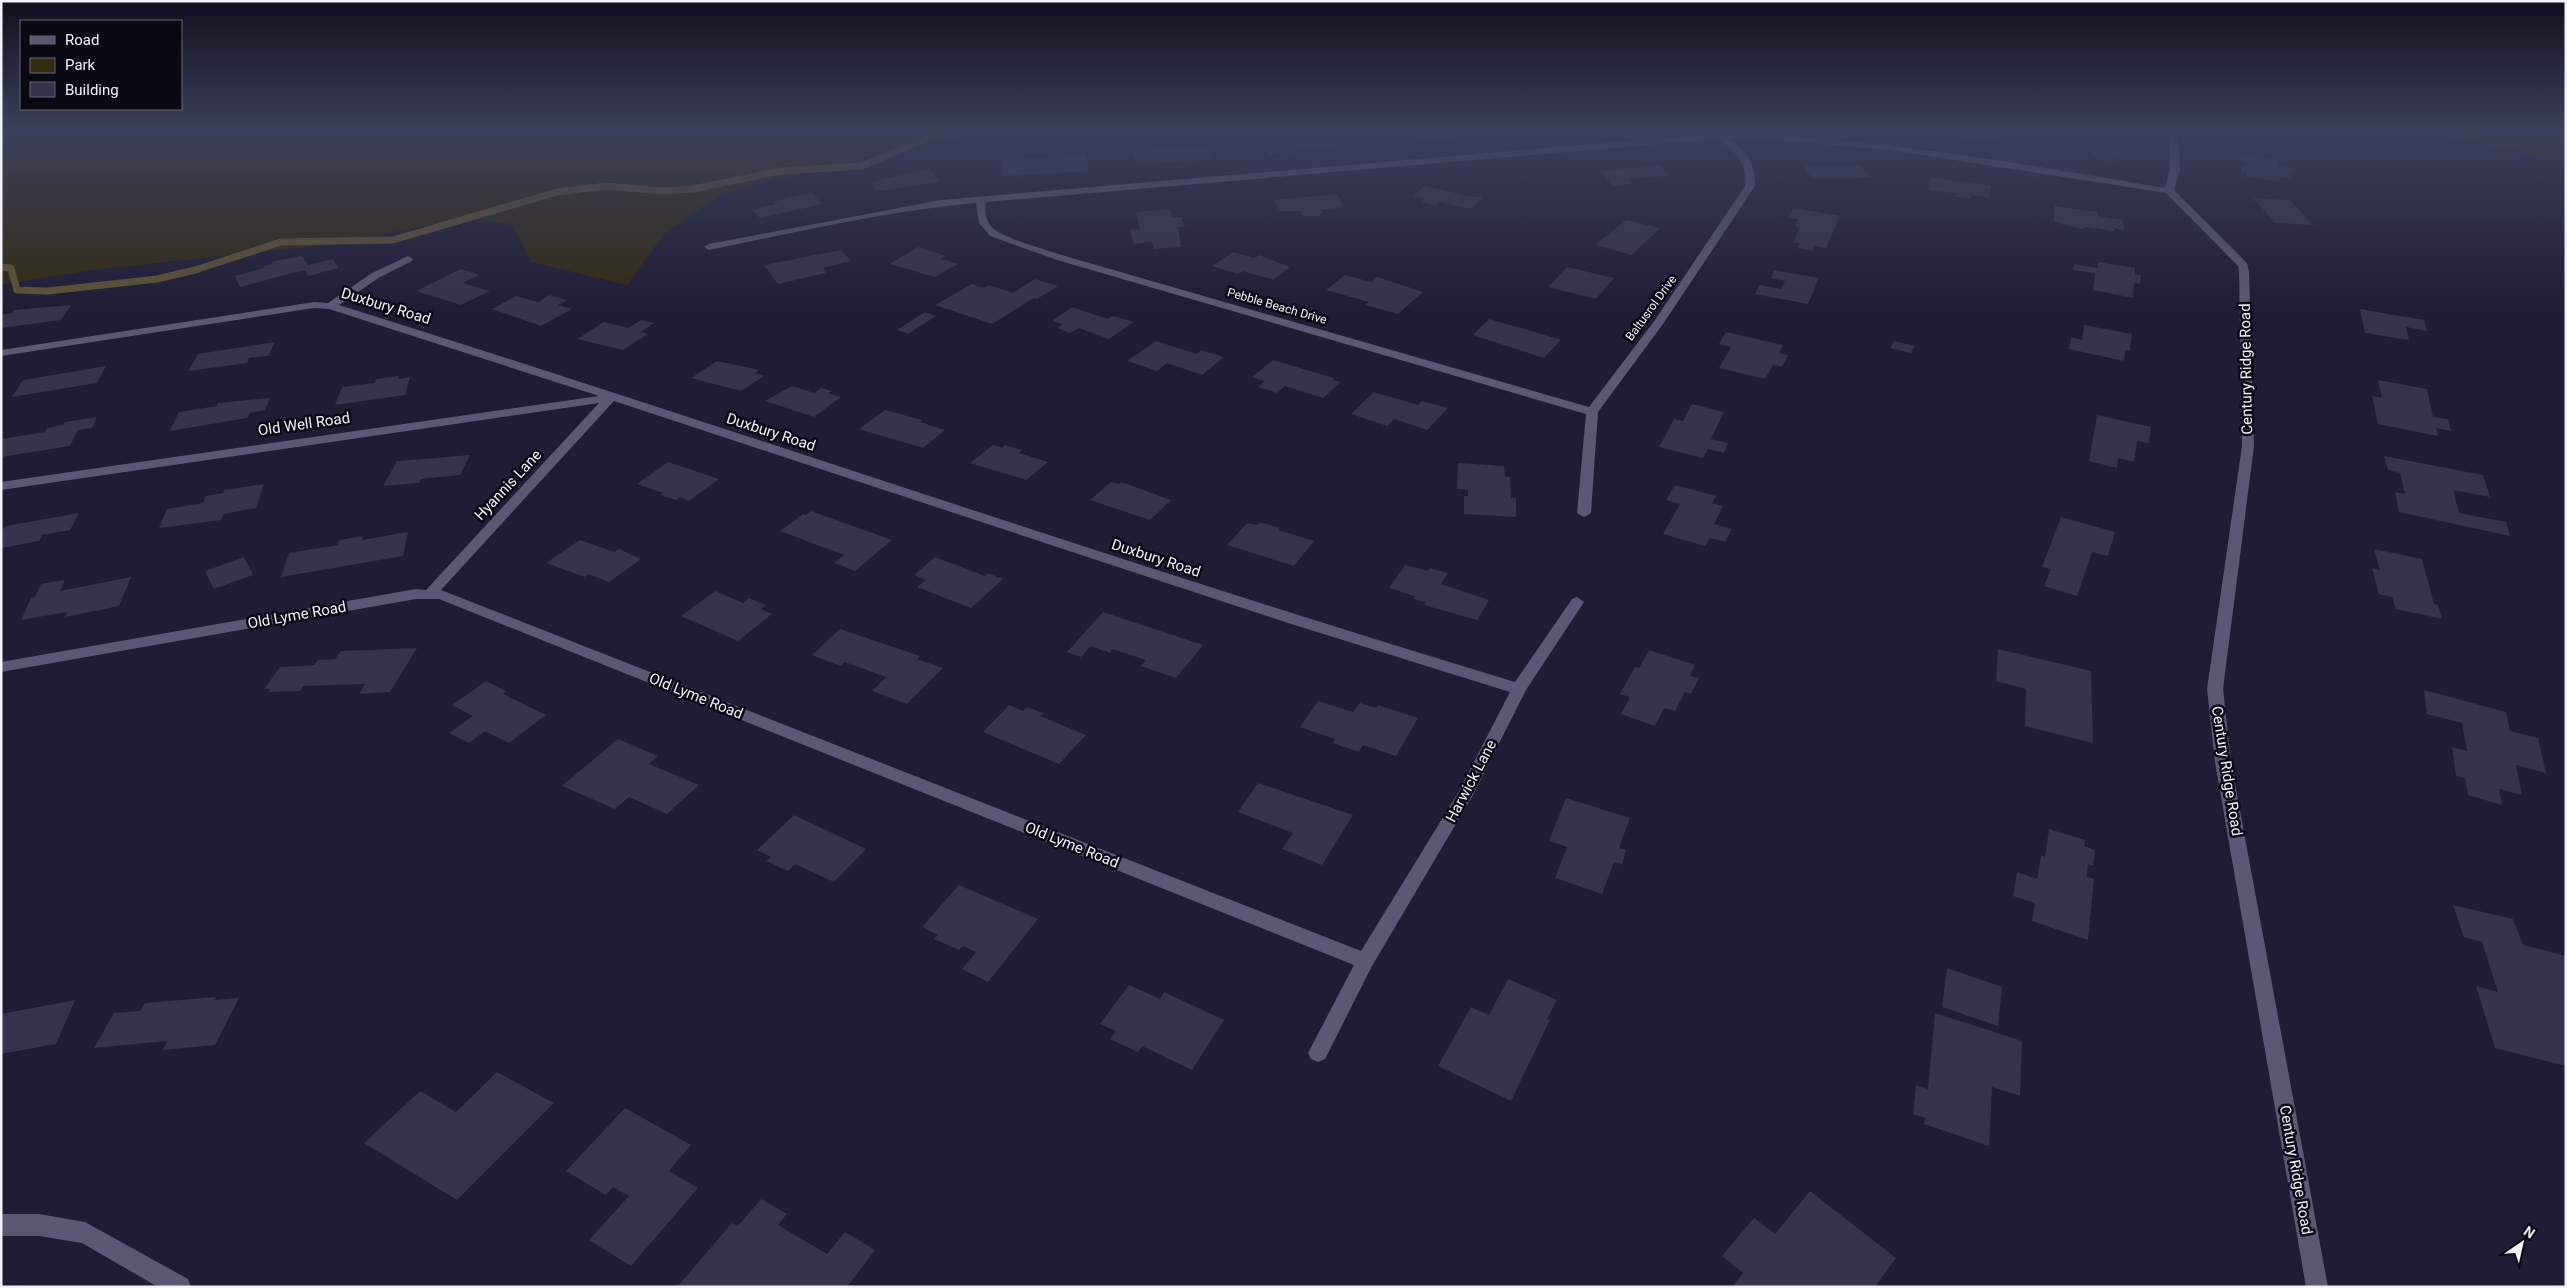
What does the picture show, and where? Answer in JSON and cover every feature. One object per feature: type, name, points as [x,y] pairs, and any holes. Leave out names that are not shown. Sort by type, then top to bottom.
[{"type":"street","points":[[710,247],[875,214],[941,204],[1095,190]]},
{"type":"street","name":"Baltusrol Drive","points":[[1592,412],[1664,314],[1722,231],[1747,190]]},
{"type":"street","points":[[2163,190],[2169,191]]},
{"type":"street","name":"Century Ridge Road","points":[[2169,191],[2243,265],[2248,446],[2215,690],[2223,762],[2317,1287]]},
{"type":"street","name":"Pebble Beach Drive","points":[[981,200],[980,214],[986,228],[994,234],[1061,258],[1592,412]]},
{"type":"street","points":[[330,306],[376,275],[408,259]]},
{"type":"street","name":"Duxbury Road","points":[[1,353],[314,305],[330,306],[1293,620],[1519,689]]},
{"type":"street","name":"Old Well Road","points":[[1,486],[120,467],[611,397]]},
{"type":"street","name":"Hyannis Lane","points":[[429,595],[611,397]]},
{"type":"street","points":[[1584,513],[1592,412]]},
{"type":"street","name":"Old Lyme Road","points":[[1,668],[406,596],[441,595],[1365,961]]},
{"type":"street","name":"Harwick Lane","points":[[1318,1053],[1365,961],[1465,795],[1519,689],[1577,602]]},
{"type":"street","points":[[1,1225],[39,1225],[85,1233],[180,1287]]},
{"type":"green space","points":[[1,190],[736,190],[722,194],[664,234],[627,285],[531,262],[513,225],[470,217],[341,243],[92,270],[1,285]]},
{"type":"building","points":[[1420,190],[1443,190],[1483,198],[1470,209],[1439,202],[1435,205],[1421,202],[1425,199],[1412,196]]},
{"type":"building","points":[[1929,190],[1990,190],[1989,198],[1972,195],[1971,199],[1956,197],[1957,193]]},
{"type":"building","points":[[811,193],[823,204],[760,218],[752,210],[775,204],[773,202],[783,198]]},
{"type":"building","points":[[1337,194],[1344,207],[1321,210],[1323,212],[1318,216],[1302,215],[1301,211],[1280,211],[1274,200]]},
{"type":"building","points":[[2253,198],[2290,200],[2313,225],[2275,223]]},
{"type":"building","points":[[2054,206],[2097,212],[2098,216],[2123,220],[2124,230],[2114,228],[2114,231],[2087,227],[2082,229],[2054,222]]},
{"type":"building","points":[[1793,208],[1840,216],[1826,248],[1815,246],[1813,251],[1798,248],[1800,243],[1793,242],[1800,227],[1795,226],[1798,219],[1788,218]]},
{"type":"building","points":[[1170,209],[1173,217],[1181,217],[1185,227],[1178,227],[1181,247],[1154,249],[1152,242],[1134,244],[1130,230],[1140,229],[1136,212]]},
{"type":"building","points":[[1626,220],[1660,228],[1632,255],[1595,245]]},
{"type":"building","points":[[918,247],[946,256],[941,259],[958,264],[935,277],[890,264]]},
{"type":"building","points":[[841,250],[851,261],[823,268],[826,273],[778,284],[764,265]]},
{"type":"building","points":[[1233,252],[1254,258],[1259,255],[1290,267],[1273,280],[1243,271],[1238,274],[1212,266]]},
{"type":"building","points":[[302,256],[308,265],[333,259],[338,268],[308,276],[305,270],[240,287],[235,276],[264,268],[263,266],[272,264],[271,262]]},
{"type":"building","points":[[2098,262],[2135,268],[2135,274],[2141,275],[2140,284],[2134,283],[2133,298],[2093,290],[2095,273],[2073,270],[2074,264],[2098,268]]},
{"type":"building","points":[[1567,267],[1614,278],[1596,299],[1548,287]]},
{"type":"building","points":[[461,269],[479,275],[463,283],[490,291],[461,305],[416,291]]},
{"type":"building","points":[[1774,270],[1819,278],[1808,304],[1755,294],[1759,285],[1781,289],[1785,281],[1771,278]]},
{"type":"building","points":[[1345,275],[1371,282],[1377,277],[1423,292],[1398,314],[1365,305],[1369,302],[1326,290]]},
{"type":"building","points":[[1035,279],[1058,286],[1037,299],[1034,298],[992,324],[935,305],[972,284],[984,288],[989,285],[1013,293]]},
{"type":"building","points":[[549,295],[567,300],[558,305],[572,309],[541,326],[492,309],[516,296],[538,302]]},
{"type":"building","points":[[71,305],[61,320],[1,328],[1,315],[12,313],[14,310]]},
{"type":"building","points":[[1072,307],[1108,319],[1113,316],[1134,322],[1109,339],[1079,328],[1070,333],[1057,328],[1063,324],[1052,321]]},
{"type":"building","points":[[2360,309],[2424,320],[2427,331],[2406,327],[2409,340],[2365,333]]},
{"type":"building","points":[[925,312],[936,316],[908,334],[897,330]]},
{"type":"building","points":[[1489,319],[1561,340],[1544,358],[1473,335]]},
{"type":"building","points":[[641,320],[654,323],[641,332],[648,334],[623,350],[577,339],[604,322],[628,328]]},
{"type":"building","points":[[2084,325],[2132,334],[2130,351],[2125,350],[2124,361],[2069,349],[2071,337],[2082,340]]},
{"type":"building","points":[[1726,332],[1783,345],[1779,353],[1788,355],[1782,367],[1773,365],[1765,379],[1719,368],[1731,347],[1719,344]]},
{"type":"building","points":[[1156,341],[1197,354],[1201,350],[1224,357],[1202,375],[1167,363],[1157,371],[1127,361]]},
{"type":"building","points":[[1894,341],[1915,346],[1911,353],[1890,348]]},
{"type":"building","points":[[275,342],[268,356],[249,358],[247,363],[188,371],[198,354]]},
{"type":"building","points":[[1273,360],[1334,378],[1333,380],[1341,382],[1323,398],[1285,386],[1277,393],[1258,387],[1265,381],[1252,377]]},
{"type":"building","points":[[717,361],[759,370],[755,373],[764,376],[741,391],[691,378]]},
{"type":"building","points":[[106,366],[97,383],[12,397],[23,380]]},
{"type":"building","points":[[399,376],[398,379],[410,377],[405,395],[335,405],[342,387],[375,383],[376,379]]},
{"type":"building","points":[[2378,380],[2427,389],[2433,417],[2448,419],[2451,431],[2436,428],[2438,436],[2378,424],[2372,396],[2382,398]]},
{"type":"building","points":[[792,386],[814,393],[821,388],[832,391],[828,393],[841,397],[814,417],[765,401]]},
{"type":"building","points":[[1374,392],[1418,405],[1422,401],[1448,408],[1427,430],[1394,419],[1387,426],[1351,414]]},
{"type":"building","points":[[270,398],[265,410],[250,413],[247,418],[170,431],[179,412],[217,406],[218,403]]},
{"type":"building","points":[[1692,404],[1724,412],[1711,439],[1728,443],[1724,453],[1708,449],[1703,458],[1659,447],[1674,419],[1683,421]]},
{"type":"building","points":[[885,410],[922,420],[920,422],[945,430],[923,448],[859,429]]},
{"type":"building","points":[[2097,415],[2151,427],[2149,443],[2137,441],[2134,462],[2118,458],[2117,468],[2089,461]]},
{"type":"building","points":[[97,417],[92,428],[78,430],[70,446],[1,457],[1,439],[45,432],[47,428],[63,425],[65,422]]},
{"type":"building","points":[[993,445],[1002,448],[1005,445],[1022,450],[1019,453],[1048,462],[1026,480],[970,463]]},
{"type":"building","points":[[470,455],[460,475],[421,479],[419,483],[383,486],[397,461]]},
{"type":"building","points":[[2384,456],[2483,475],[2490,497],[2453,490],[2459,513],[2506,522],[2510,536],[2399,512],[2395,492],[2405,494],[2400,473],[2388,470]]},
{"type":"building","points":[[668,462],[719,479],[689,501],[680,497],[676,500],[660,495],[663,493],[637,484]]},
{"type":"building","points":[[1458,463],[1504,466],[1505,476],[1510,477],[1511,498],[1516,498],[1516,517],[1464,514],[1464,496],[1468,496],[1468,490],[1457,489]]},
{"type":"building","points":[[1111,482],[1119,484],[1121,482],[1171,500],[1150,520],[1090,500]]},
{"type":"building","points":[[264,484],[256,508],[224,514],[221,520],[159,528],[167,509],[203,503],[206,496],[223,493],[224,490]]},
{"type":"building","points":[[1675,485],[1716,496],[1712,503],[1723,506],[1714,524],[1732,529],[1725,542],[1710,538],[1705,546],[1663,534],[1680,504],[1666,500]]},
{"type":"building","points":[[811,511],[892,540],[855,571],[834,563],[844,555],[780,531],[803,514],[806,515]]},
{"type":"building","points":[[79,513],[70,530],[42,535],[39,541],[1,548],[1,531],[6,526]]},
{"type":"building","points":[[2061,517],[2115,532],[2108,556],[2092,552],[2077,596],[2044,586],[2051,569],[2042,567]]},
{"type":"building","points":[[1260,522],[1280,528],[1278,530],[1314,541],[1294,566],[1227,545],[1247,523],[1257,525]]},
{"type":"building","points":[[408,532],[403,556],[281,577],[289,553],[338,545],[339,540],[363,536],[362,540]]},
{"type":"building","points":[[580,540],[615,552],[619,549],[641,559],[609,582],[588,574],[585,577],[546,563]]},
{"type":"building","points":[[2374,549],[2422,559],[2434,604],[2438,605],[2442,619],[2396,609],[2392,597],[2379,594],[2372,568],[2380,570]]},
{"type":"building","points":[[244,557],[253,575],[214,589],[205,571]]},
{"type":"building","points":[[935,557],[985,576],[987,573],[1003,579],[971,608],[917,587],[926,580],[914,575]]},
{"type":"building","points":[[1405,565],[1428,571],[1430,568],[1448,573],[1441,584],[1489,600],[1477,620],[1424,605],[1425,602],[1413,599],[1415,596],[1389,588]]},
{"type":"building","points":[[131,577],[119,606],[65,617],[67,612],[21,620],[31,598],[35,597],[41,584],[65,580],[60,591]]},
{"type":"building","points":[[715,591],[743,603],[749,598],[766,605],[761,609],[772,614],[738,641],[681,616]]},
{"type":"building","points":[[1103,612],[1203,645],[1176,678],[1141,666],[1146,660],[1112,649],[1110,653],[1091,646],[1081,657],[1067,652]]},
{"type":"building","points":[[840,629],[920,656],[917,659],[943,668],[907,704],[872,691],[886,677],[845,662],[840,666],[812,655]]},
{"type":"building","points":[[417,648],[390,692],[359,694],[365,684],[303,686],[300,691],[268,692],[270,689],[264,689],[280,667],[314,665],[318,660],[335,659],[341,651]]},
{"type":"building","points":[[1998,649],[2091,671],[2093,743],[2025,726],[2026,689],[1996,681]]},
{"type":"building","points":[[1649,650],[1695,665],[1690,676],[1699,678],[1691,694],[1685,692],[1675,711],[1664,708],[1655,726],[1621,714],[1630,697],[1620,694],[1635,667],[1639,668]]},
{"type":"building","points":[[486,681],[506,691],[503,694],[546,715],[509,743],[485,731],[469,743],[449,733],[473,716],[452,705]]},
{"type":"building","points":[[2424,690],[2506,712],[2510,731],[2538,738],[2546,773],[2516,765],[2522,795],[2499,789],[2502,805],[2468,795],[2465,778],[2456,776],[2452,747],[2467,751],[2462,723],[2427,714]]},
{"type":"building","points":[[1318,701],[1353,712],[1360,703],[1376,708],[1378,705],[1418,718],[1396,756],[1363,745],[1359,752],[1333,743],[1335,739],[1300,727]]},
{"type":"building","points":[[1009,705],[1023,711],[1027,707],[1043,713],[1040,716],[1086,735],[1059,764],[983,732]]},
{"type":"building","points":[[618,739],[658,756],[649,764],[699,785],[667,814],[629,797],[615,809],[562,786]]},
{"type":"building","points":[[1258,783],[1353,815],[1322,865],[1282,849],[1293,833],[1238,812]]},
{"type":"building","points":[[1566,798],[1630,818],[1619,848],[1626,850],[1622,865],[1614,862],[1602,894],[1555,878],[1567,847],[1549,841]]},
{"type":"building","points":[[794,815],[866,849],[834,882],[795,864],[788,871],[766,861],[771,857],[757,850]]},
{"type":"building","points":[[2049,829],[2085,840],[2084,846],[2095,850],[2093,866],[2088,864],[2087,877],[2094,879],[2088,940],[2032,921],[2035,903],[2013,896],[2017,872],[2037,879],[2041,855],[2045,857]]},
{"type":"building","points":[[959,885],[1038,919],[988,982],[962,969],[976,952],[963,946],[959,950],[934,939],[938,935],[922,927]]},
{"type":"building","points":[[2453,905],[2513,919],[2523,945],[2566,956],[2566,1066],[2495,1048],[2476,986],[2498,992],[2482,942],[2464,937]]},
{"type":"building","points":[[1947,968],[2002,987],[1998,1026],[1942,1007]]},
{"type":"building","points":[[1508,979],[1557,1000],[1547,1019],[1550,1020],[1511,1101],[1438,1066],[1471,1007],[1489,1015]]},
{"type":"building","points":[[1129,985],[1160,999],[1164,992],[1224,1020],[1192,1070],[1142,1046],[1138,1052],[1110,1039],[1116,1031],[1100,1024]]},
{"type":"building","points":[[216,997],[215,1000],[239,998],[215,1045],[163,1050],[167,1041],[94,1048],[114,1013],[140,1011],[145,1003]]},
{"type":"building","points":[[75,1000],[56,1044],[1,1054],[1,1014]]},
{"type":"building","points":[[1935,1013],[2022,1041],[2020,1096],[1992,1087],[1989,1146],[1924,1124],[1925,1118],[1913,1114],[1916,1085],[1928,1089]]},
{"type":"building","points":[[497,1072],[554,1103],[457,1200],[364,1143],[420,1091],[456,1112]]},
{"type":"building","points":[[625,1108],[691,1145],[669,1171],[698,1188],[631,1266],[589,1240],[629,1196],[613,1187],[606,1195],[566,1171]]},
{"type":"building","points":[[1810,1191],[1896,1258],[1875,1287],[1732,1287],[1743,1273],[1722,1256],[1754,1218],[1775,1234]]},
{"type":"building","points":[[761,1199],[787,1214],[778,1225],[827,1254],[845,1232],[875,1250],[847,1287],[677,1287],[732,1223],[738,1226]]},
{"type":"waterway","points":[[1,267],[11,268],[17,290],[48,291],[157,279],[195,270],[281,242],[393,240],[557,192],[572,190]]},
{"type":"waterway","points":[[652,190],[676,190]]}]
